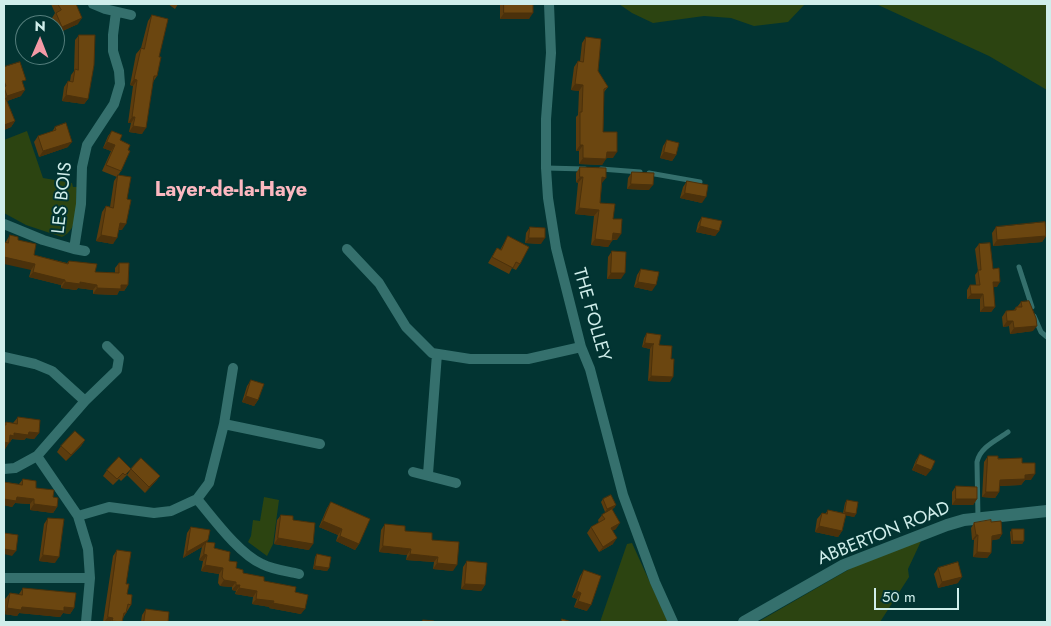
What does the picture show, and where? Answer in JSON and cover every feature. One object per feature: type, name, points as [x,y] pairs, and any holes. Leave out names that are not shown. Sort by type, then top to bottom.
[{"type":"street","points":[[93,4],[131,15]]},
{"type":"street","name":"THE FOLLEY","points":[[549,4],[551,52],[546,119],[546,168],[548,198],[556,248],[581,347],[590,369],[623,495],[672,622]]},
{"type":"street","name":"LES BOIS","points":[[74,249],[81,204],[82,167],[87,145],[114,104],[120,84],[113,43],[116,12]]},
{"type":"street","name":"LES BOIS","points":[[4,224],[43,240],[85,251]]},
{"type":"street","points":[[347,250],[379,283],[406,327],[432,353],[470,359],[528,359],[581,347]]},
{"type":"street","points":[[4,469],[15,468],[37,456],[85,401],[116,370],[118,358],[107,346]]},
{"type":"street","points":[[428,474],[437,354]]},
{"type":"street","points":[[4,357],[35,364],[52,371],[85,401]]},
{"type":"street","points":[[78,516],[109,507],[154,513],[172,511],[197,499],[209,483],[224,424],[233,368]]},
{"type":"street","points":[[224,424],[320,444]]},
{"type":"street","points":[[37,456],[78,516],[88,549],[90,578],[86,622]]},
{"type":"street","points":[[414,472],[428,474],[456,483]]},
{"type":"street","points":[[197,499],[238,546],[251,557],[261,564],[300,574]]},
{"type":"street","name":"ABBERTON ROAD","points":[[744,622],[844,565],[947,525],[964,520],[1047,510]]},
{"type":"street","points":[[4,578],[90,578]]},
{"type":"lane","points":[[546,168],[640,172],[700,182]]},
{"type":"lane","points":[[1019,267],[1036,320],[1041,332],[1047,337]]},
{"type":"lane","points":[[978,519],[977,462],[979,455],[1008,432]]},
{"type":"green space","points":[[619,4],[805,4],[788,22],[754,26],[731,18],[704,16],[653,23],[632,13]]},
{"type":"green space","points":[[876,4],[1047,4],[1047,90],[989,56]]},
{"type":"green space","points":[[27,131],[43,178],[72,183],[73,187],[77,187],[74,222],[68,233],[62,237],[26,225],[4,213],[4,140]]},
{"type":"green space","points":[[264,497],[279,500],[273,544],[267,556],[248,542],[251,536],[253,520],[260,521]]},
{"type":"green space","points":[[922,539],[908,569],[909,577],[880,622],[758,622],[860,563]]},
{"type":"green space","points":[[632,543],[668,622],[600,622],[627,544]]},
{"type":"building","points":[[58,4],[76,4],[82,18],[65,26],[65,15],[57,15],[56,13],[61,10]]},
{"type":"building","points":[[504,4],[533,4],[533,13],[504,13]]},
{"type":"building","points":[[152,15],[168,19],[159,57],[161,57],[157,76],[154,76],[146,128],[133,126],[135,117],[132,117],[137,80],[134,79],[141,48],[144,49]]},
{"type":"building","points":[[79,35],[95,35],[94,65],[88,99],[66,95],[68,81],[73,82],[75,69],[78,70]]},
{"type":"building","points":[[586,37],[601,39],[598,71],[608,87],[604,89],[603,132],[617,132],[617,152],[607,152],[606,159],[583,158],[583,145],[580,145],[580,112],[582,112],[583,85],[575,84],[578,61],[583,62]]},
{"type":"building","points":[[15,64],[21,65],[26,80],[22,81],[25,90],[7,96],[4,87],[6,86],[4,67]]},
{"type":"building","points":[[6,99],[15,121],[4,125],[4,100]]},
{"type":"building","points":[[66,123],[72,142],[43,151],[38,136],[56,130],[55,127]]},
{"type":"building","points":[[112,131],[122,135],[120,140],[130,145],[128,150],[130,151],[121,171],[106,165],[115,145],[107,142]]},
{"type":"building","points":[[667,140],[679,143],[676,155],[664,152]]},
{"type":"building","points":[[580,167],[606,168],[606,178],[602,177],[600,203],[615,204],[613,219],[622,219],[621,234],[613,233],[612,241],[595,239],[599,210],[579,208],[583,177],[580,177]]},
{"type":"building","points":[[632,172],[654,173],[653,185],[631,184]]},
{"type":"building","points":[[118,175],[131,177],[127,199],[131,200],[126,224],[120,223],[117,238],[101,235],[106,206],[113,208]]},
{"type":"building","points":[[687,181],[708,185],[706,197],[685,193]]},
{"type":"building","points":[[702,217],[722,221],[719,231],[700,226]]},
{"type":"building","points":[[1045,222],[1046,236],[997,240],[996,227]]},
{"type":"building","points":[[530,227],[545,228],[545,238],[529,238]]},
{"type":"building","points":[[10,235],[18,237],[18,240],[36,244],[34,255],[68,264],[69,261],[97,264],[95,272],[119,273],[119,263],[129,263],[128,285],[121,285],[121,289],[97,288],[97,285],[65,282],[65,280],[33,272],[35,264],[4,257],[4,242],[8,243]]},
{"type":"building","points":[[508,236],[529,247],[520,264],[516,262],[513,268],[492,257],[497,248],[501,250]]},
{"type":"building","points":[[990,243],[993,269],[999,268],[1000,282],[993,282],[995,307],[984,307],[983,294],[971,294],[970,285],[980,285],[978,270],[981,270],[979,244]]},
{"type":"building","points":[[612,251],[626,252],[625,273],[611,273]]},
{"type":"building","points":[[641,269],[659,272],[656,285],[638,282]]},
{"type":"building","points":[[1029,301],[1037,326],[1014,328],[1013,321],[1007,321],[1006,311],[1016,310],[1016,307],[1022,307],[1021,302]]},
{"type":"building","points":[[647,333],[661,335],[659,345],[672,346],[671,359],[674,359],[673,377],[651,376],[654,344],[645,343]]},
{"type":"building","points":[[251,380],[264,384],[258,400],[246,396]]},
{"type":"building","points":[[18,417],[40,420],[39,433],[29,432],[28,435],[14,433],[14,436],[10,435],[9,443],[4,442],[4,425],[6,425],[6,422],[17,424]]},
{"type":"building","points":[[75,431],[85,440],[71,455],[61,446]]},
{"type":"building","points":[[920,454],[935,461],[931,470],[916,464]]},
{"type":"building","points":[[988,456],[998,456],[998,459],[1022,458],[1022,463],[1035,463],[1035,474],[1025,475],[1025,479],[1000,480],[999,492],[986,492]]},
{"type":"building","points":[[119,457],[131,469],[117,479],[107,470]]},
{"type":"building","points":[[141,458],[160,476],[149,487],[131,469]]},
{"type":"building","points":[[23,479],[36,481],[36,488],[54,490],[53,497],[58,498],[57,507],[34,504],[34,499],[17,497],[16,501],[4,499],[4,482],[22,485]]},
{"type":"building","points":[[956,486],[977,487],[977,499],[956,499]]},
{"type":"building","points":[[611,495],[616,505],[607,509],[603,499]]},
{"type":"building","points":[[847,500],[858,502],[856,514],[845,512]]},
{"type":"building","points":[[331,502],[370,519],[359,544],[340,536],[342,529],[323,521]]},
{"type":"building","points":[[612,509],[620,523],[611,528],[617,538],[603,547],[591,527],[605,519],[602,515]]},
{"type":"building","points":[[828,510],[846,514],[842,531],[819,526],[822,513],[827,514]]},
{"type":"building","points":[[281,515],[293,516],[293,520],[315,523],[313,544],[278,538]]},
{"type":"building","points":[[48,518],[64,519],[59,557],[43,555]]},
{"type":"building","points":[[991,520],[991,522],[1001,521],[1002,534],[992,536],[991,553],[977,552],[978,535],[976,535],[974,523]]},
{"type":"building","points":[[385,524],[405,526],[405,531],[432,533],[432,540],[459,542],[457,565],[437,563],[438,557],[410,554],[411,549],[383,546]]},
{"type":"building","points":[[191,527],[210,530],[208,540],[187,552]]},
{"type":"building","points":[[1012,529],[1024,529],[1024,541],[1013,541]]},
{"type":"building","points":[[4,533],[18,535],[16,551],[4,549]]},
{"type":"building","points":[[206,542],[215,543],[214,548],[230,552],[229,561],[237,562],[236,568],[243,570],[243,573],[264,577],[264,581],[296,587],[295,592],[308,595],[305,609],[273,603],[274,601],[256,599],[257,591],[239,588],[240,585],[236,585],[236,582],[224,580],[222,577],[223,568],[205,565],[207,555],[204,554]]},
{"type":"building","points":[[117,550],[131,552],[126,584],[129,584],[127,594],[132,595],[131,605],[128,604],[122,622],[112,621],[113,618],[108,617]]},
{"type":"building","points":[[317,554],[331,557],[329,568],[315,566]]},
{"type":"building","points":[[467,561],[487,563],[485,585],[465,584]]},
{"type":"building","points":[[958,562],[962,577],[942,582],[938,568]]},
{"type":"building","points":[[584,570],[601,576],[591,605],[578,601],[581,593],[577,591]]},
{"type":"building","points":[[23,588],[76,593],[74,608],[64,607],[64,611],[22,607],[21,610],[7,608],[10,593],[22,595]]},
{"type":"building","points":[[146,609],[169,612],[168,622],[144,622]]},
{"type":"building","points":[[562,619],[572,622],[561,622]]},
{"type":"building","points":[[423,620],[434,621],[434,622],[423,622]]},
{"type":"district","name":"Layer-de-la-Haye","points":[[231,191]]}]
